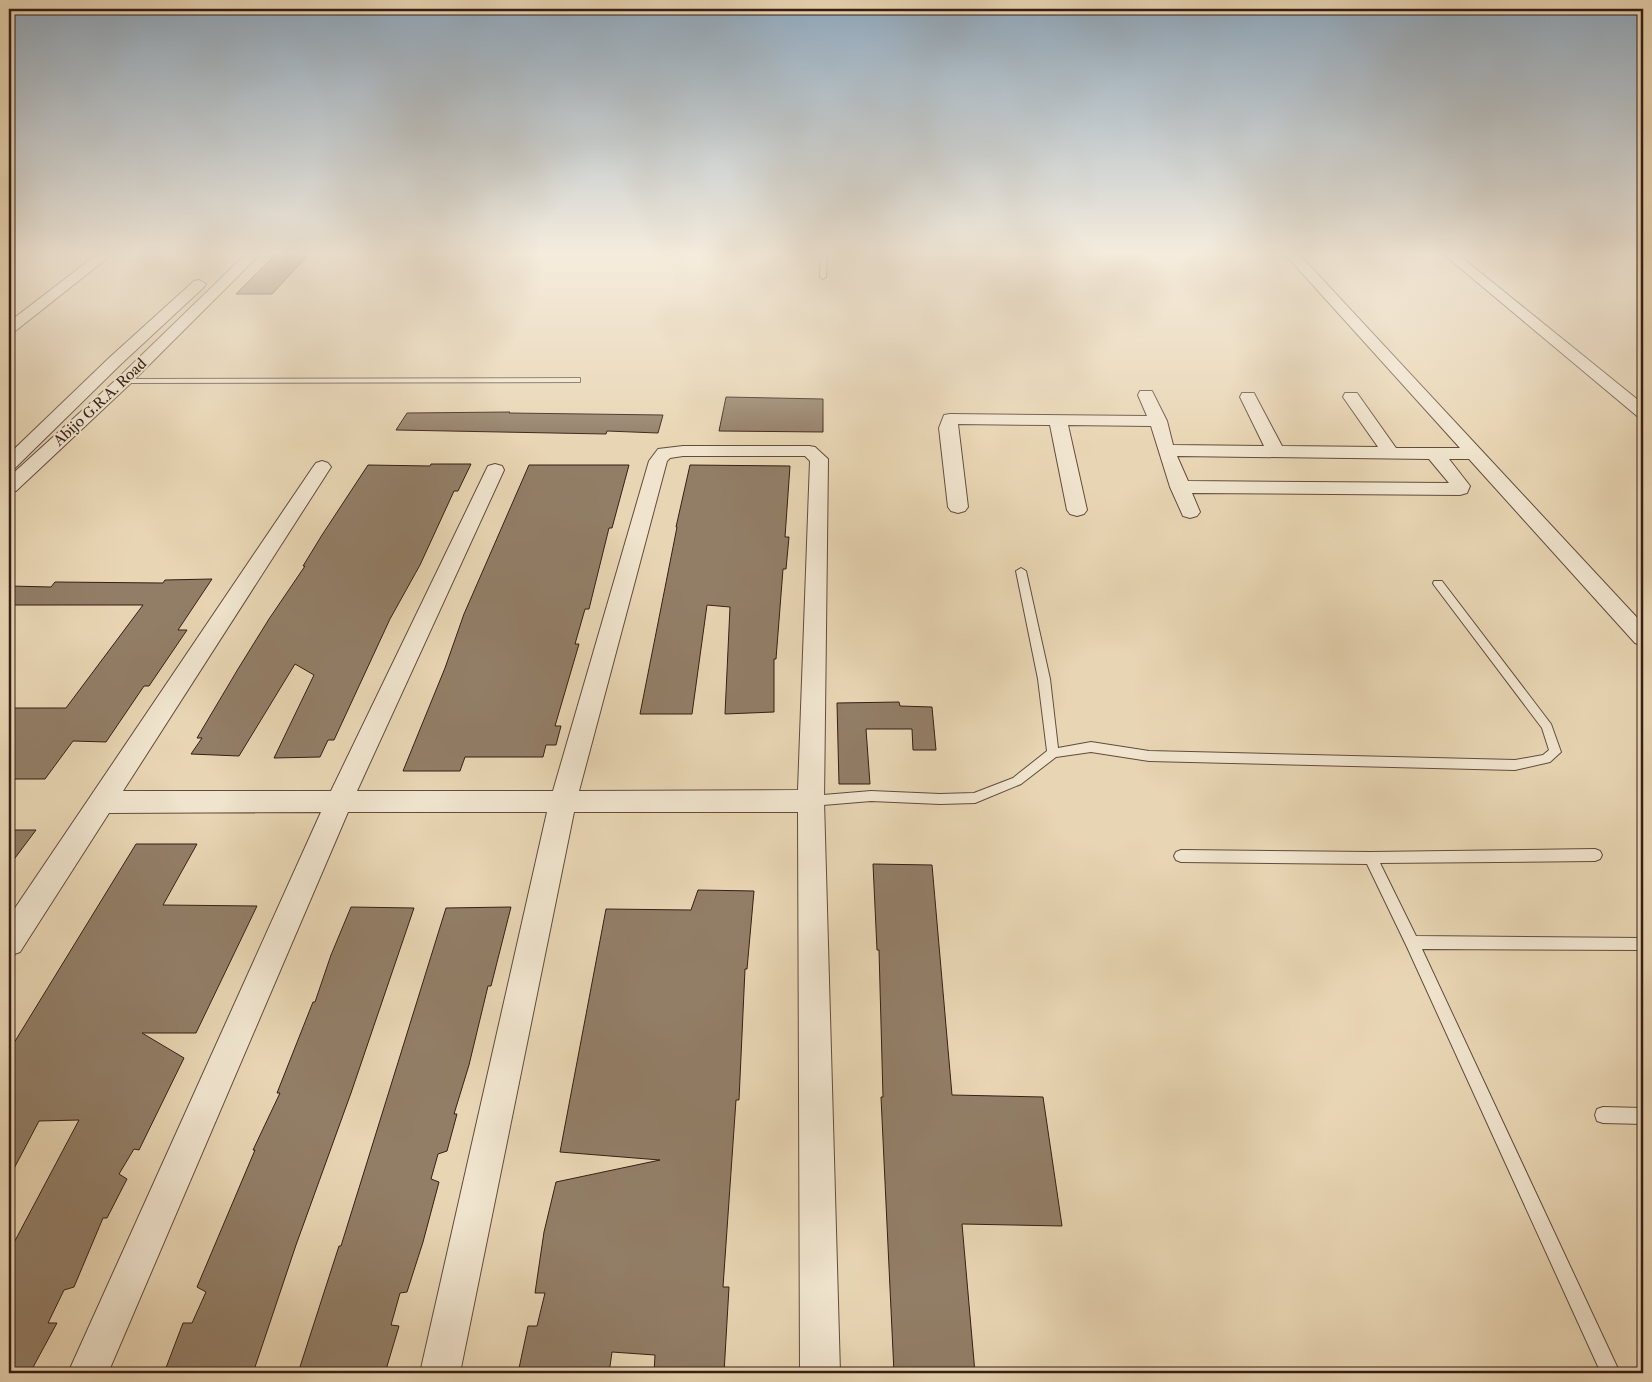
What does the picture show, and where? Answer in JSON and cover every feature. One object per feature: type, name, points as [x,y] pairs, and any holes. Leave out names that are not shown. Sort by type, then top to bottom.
[{"type":"street","points":[[9,330],[26,316]]},
{"type":"street","name":"Abijo G.R.A. Road","points":[[9,464],[114,361],[163,316]]},
{"type":"street","name":"Abijo G.R.A. Road","points":[[9,487],[124,381],[190,316]]},
{"type":"street","points":[[1349,316],[1643,638]]},
{"type":"street","points":[[1526,316],[1643,412]]},
{"type":"street","points":[[1146,395],[1158,421],[1179,487],[1190,512]]},
{"type":"street","points":[[1248,397],[1276,451]]},
{"type":"street","points":[[1351,397],[1391,453]]},
{"type":"street","points":[[958,507],[948,428],[950,419],[1158,421]]},
{"type":"street","points":[[1058,420],[1077,510]]},
{"type":"street","points":[[1166,450],[1474,454]]},
{"type":"street","points":[[440,1373],[563,801],[658,461],[664,454],[683,451],[810,451],[819,459],[811,801],[820,1373]]},
{"type":"street","points":[[1179,487],[1460,489],[1462,486],[1435,454]]},
{"type":"street","points":[[9,942],[322,467]]},
{"type":"street","points":[[88,1373],[339,802],[495,470]]},
{"type":"street","points":[[100,802],[811,801]]},
{"type":"lane","points":[[124,381],[577,380]]},
{"type":"lane","points":[[1021,571],[1044,679],[1053,753]]},
{"type":"lane","points":[[811,801],[872,796],[940,799],[975,798],[1016,780],[1053,753],[1091,747],[1149,756],[1515,764],[1546,759],[1555,752],[1547,727],[1438,583]]},
{"type":"lane","points":[[1182,856],[1371,858],[1595,855]]},
{"type":"lane","points":[[1371,858],[1412,942],[1611,1373]]},
{"type":"lane","points":[[1412,942],[1643,944]]},
{"type":"lane","points":[[1603,1115],[1643,1116]]},
{"type":"building","points":[[726,397],[823,399],[823,432],[719,431]]},
{"type":"building","points":[[510,412],[663,415],[658,433],[607,431],[606,434],[396,430],[407,413]]},
{"type":"building","points":[[431,464],[471,464],[458,491],[454,491],[420,565],[390,619],[334,740],[328,740],[320,757],[274,758],[314,675],[295,664],[239,756],[191,754],[202,738],[197,738],[238,669],[368,465],[430,466]]},
{"type":"building","points":[[529,465],[629,465],[612,528],[609,528],[589,609],[585,609],[575,644],[579,644],[555,726],[561,726],[556,745],[546,745],[543,757],[465,757],[460,771],[403,771],[445,668],[464,614]]},
{"type":"building","points":[[690,465],[790,466],[785,537],[789,537],[786,569],[783,569],[776,659],[774,659],[774,712],[725,714],[730,607],[707,605],[692,714],[640,714],[676,527]]},
{"type":"building","points":[[212,579],[178,630],[187,630],[149,686],[144,686],[106,742],[73,741],[45,779],[9,779],[9,708],[66,708],[143,605],[9,605],[9,586],[51,587],[55,582],[163,583],[165,580]]},
{"type":"building","points":[[899,702],[900,706],[932,707],[936,750],[913,750],[912,729],[866,729],[870,784],[839,784],[837,703]]},
{"type":"building","points":[[9,830],[36,830],[9,866]]},
{"type":"building","points":[[136,844],[197,844],[163,905],[257,906],[196,1033],[142,1033],[184,1058],[139,1150],[134,1149],[119,1174],[127,1179],[107,1218],[103,1218],[74,1287],[64,1290],[48,1323],[57,1323],[31,1371],[9,1371],[9,1252],[79,1120],[39,1121],[9,1178],[9,1051]]},
{"type":"building","points":[[873,864],[932,865],[952,1095],[1043,1097],[1062,1226],[962,1224],[975,1373],[894,1373],[881,1097],[883,1097],[879,950],[877,950]]},
{"type":"building","points":[[698,890],[754,891],[747,969],[745,969],[739,1100],[736,1100],[723,1287],[729,1287],[724,1373],[654,1373],[655,1355],[612,1352],[609,1373],[518,1373],[528,1326],[537,1326],[545,1293],[535,1293],[544,1232],[556,1182],[660,1160],[560,1152],[606,909],[691,910]]},
{"type":"building","points":[[351,907],[414,908],[253,1373],[164,1373],[183,1323],[192,1323],[206,1292],[197,1287],[255,1150],[253,1150],[280,1093],[277,1093],[313,1002],[315,1002],[331,955]]},
{"type":"building","points":[[511,907],[491,986],[488,986],[469,1065],[454,1114],[457,1114],[447,1151],[438,1154],[431,1179],[439,1182],[423,1242],[407,1292],[400,1293],[391,1325],[399,1326],[385,1373],[298,1373],[339,1246],[341,1246],[446,908]]}]
